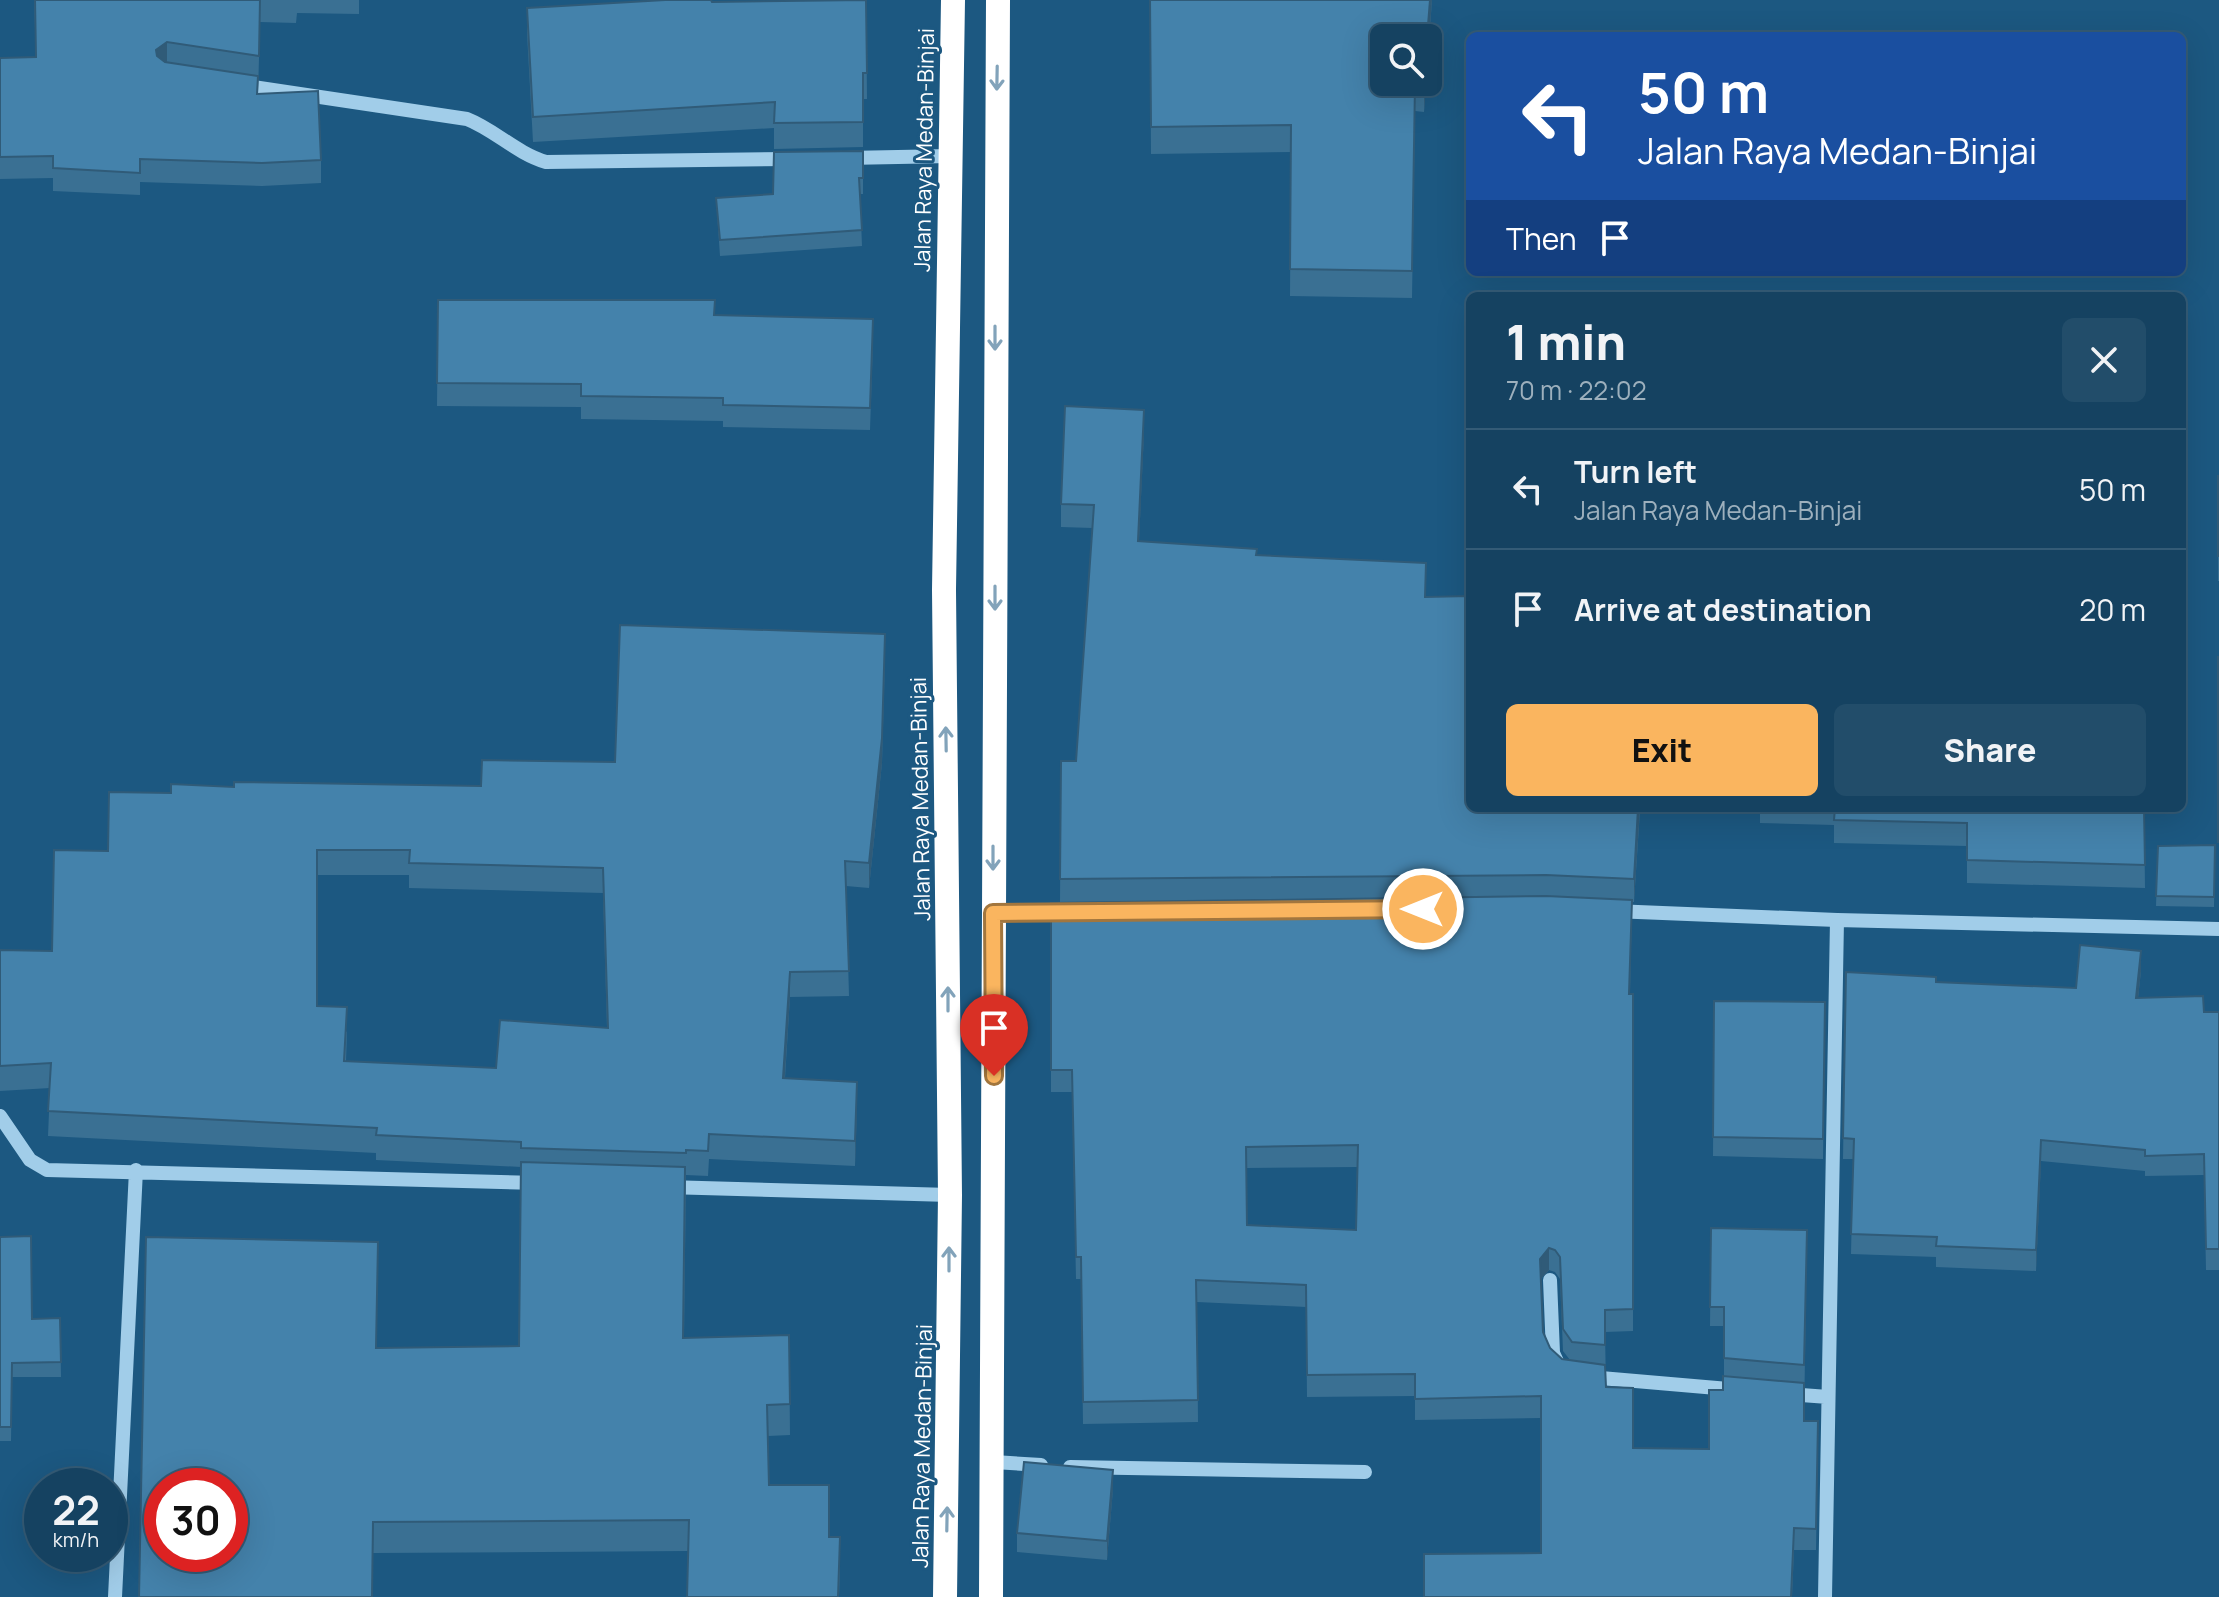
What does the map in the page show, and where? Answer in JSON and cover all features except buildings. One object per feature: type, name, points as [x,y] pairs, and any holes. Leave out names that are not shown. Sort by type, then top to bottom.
[{"type":"highway","name":"Jalan Raya Medan-Binjai","points":[[945,1597],[950,1195],[944,590],[953,0]]},
{"type":"highway","points":[[991,1597],[994,1462],[993,913],[998,0]]},
{"type":"street","points":[[226,83],[467,119],[487,127],[529,156],[546,162],[810,158]]},
{"type":"street","points":[[825,158],[950,156]]},
{"type":"street","points":[[1592,910],[1837,920],[2219,929]]},
{"type":"street","points":[[993,913],[1088,913]]},
{"type":"street","points":[[1825,1597],[1837,920]]},
{"type":"street","points":[[0,1116],[30,1160],[41,1168],[548,1183]]},
{"type":"street","points":[[115,1597],[136,1170]]},
{"type":"street","points":[[643,1186],[950,1195]]},
{"type":"street","points":[[1550,1280],[1553,1353],[1557,1363],[1568,1373],[1751,1390]]},
{"type":"street","points":[[1767,1392],[1828,1397]]},
{"type":"street","points":[[994,1462],[1073,1468],[1365,1472]]},
{"type":"route","points":[[994,1076],[993,913],[1423,909]]}]
